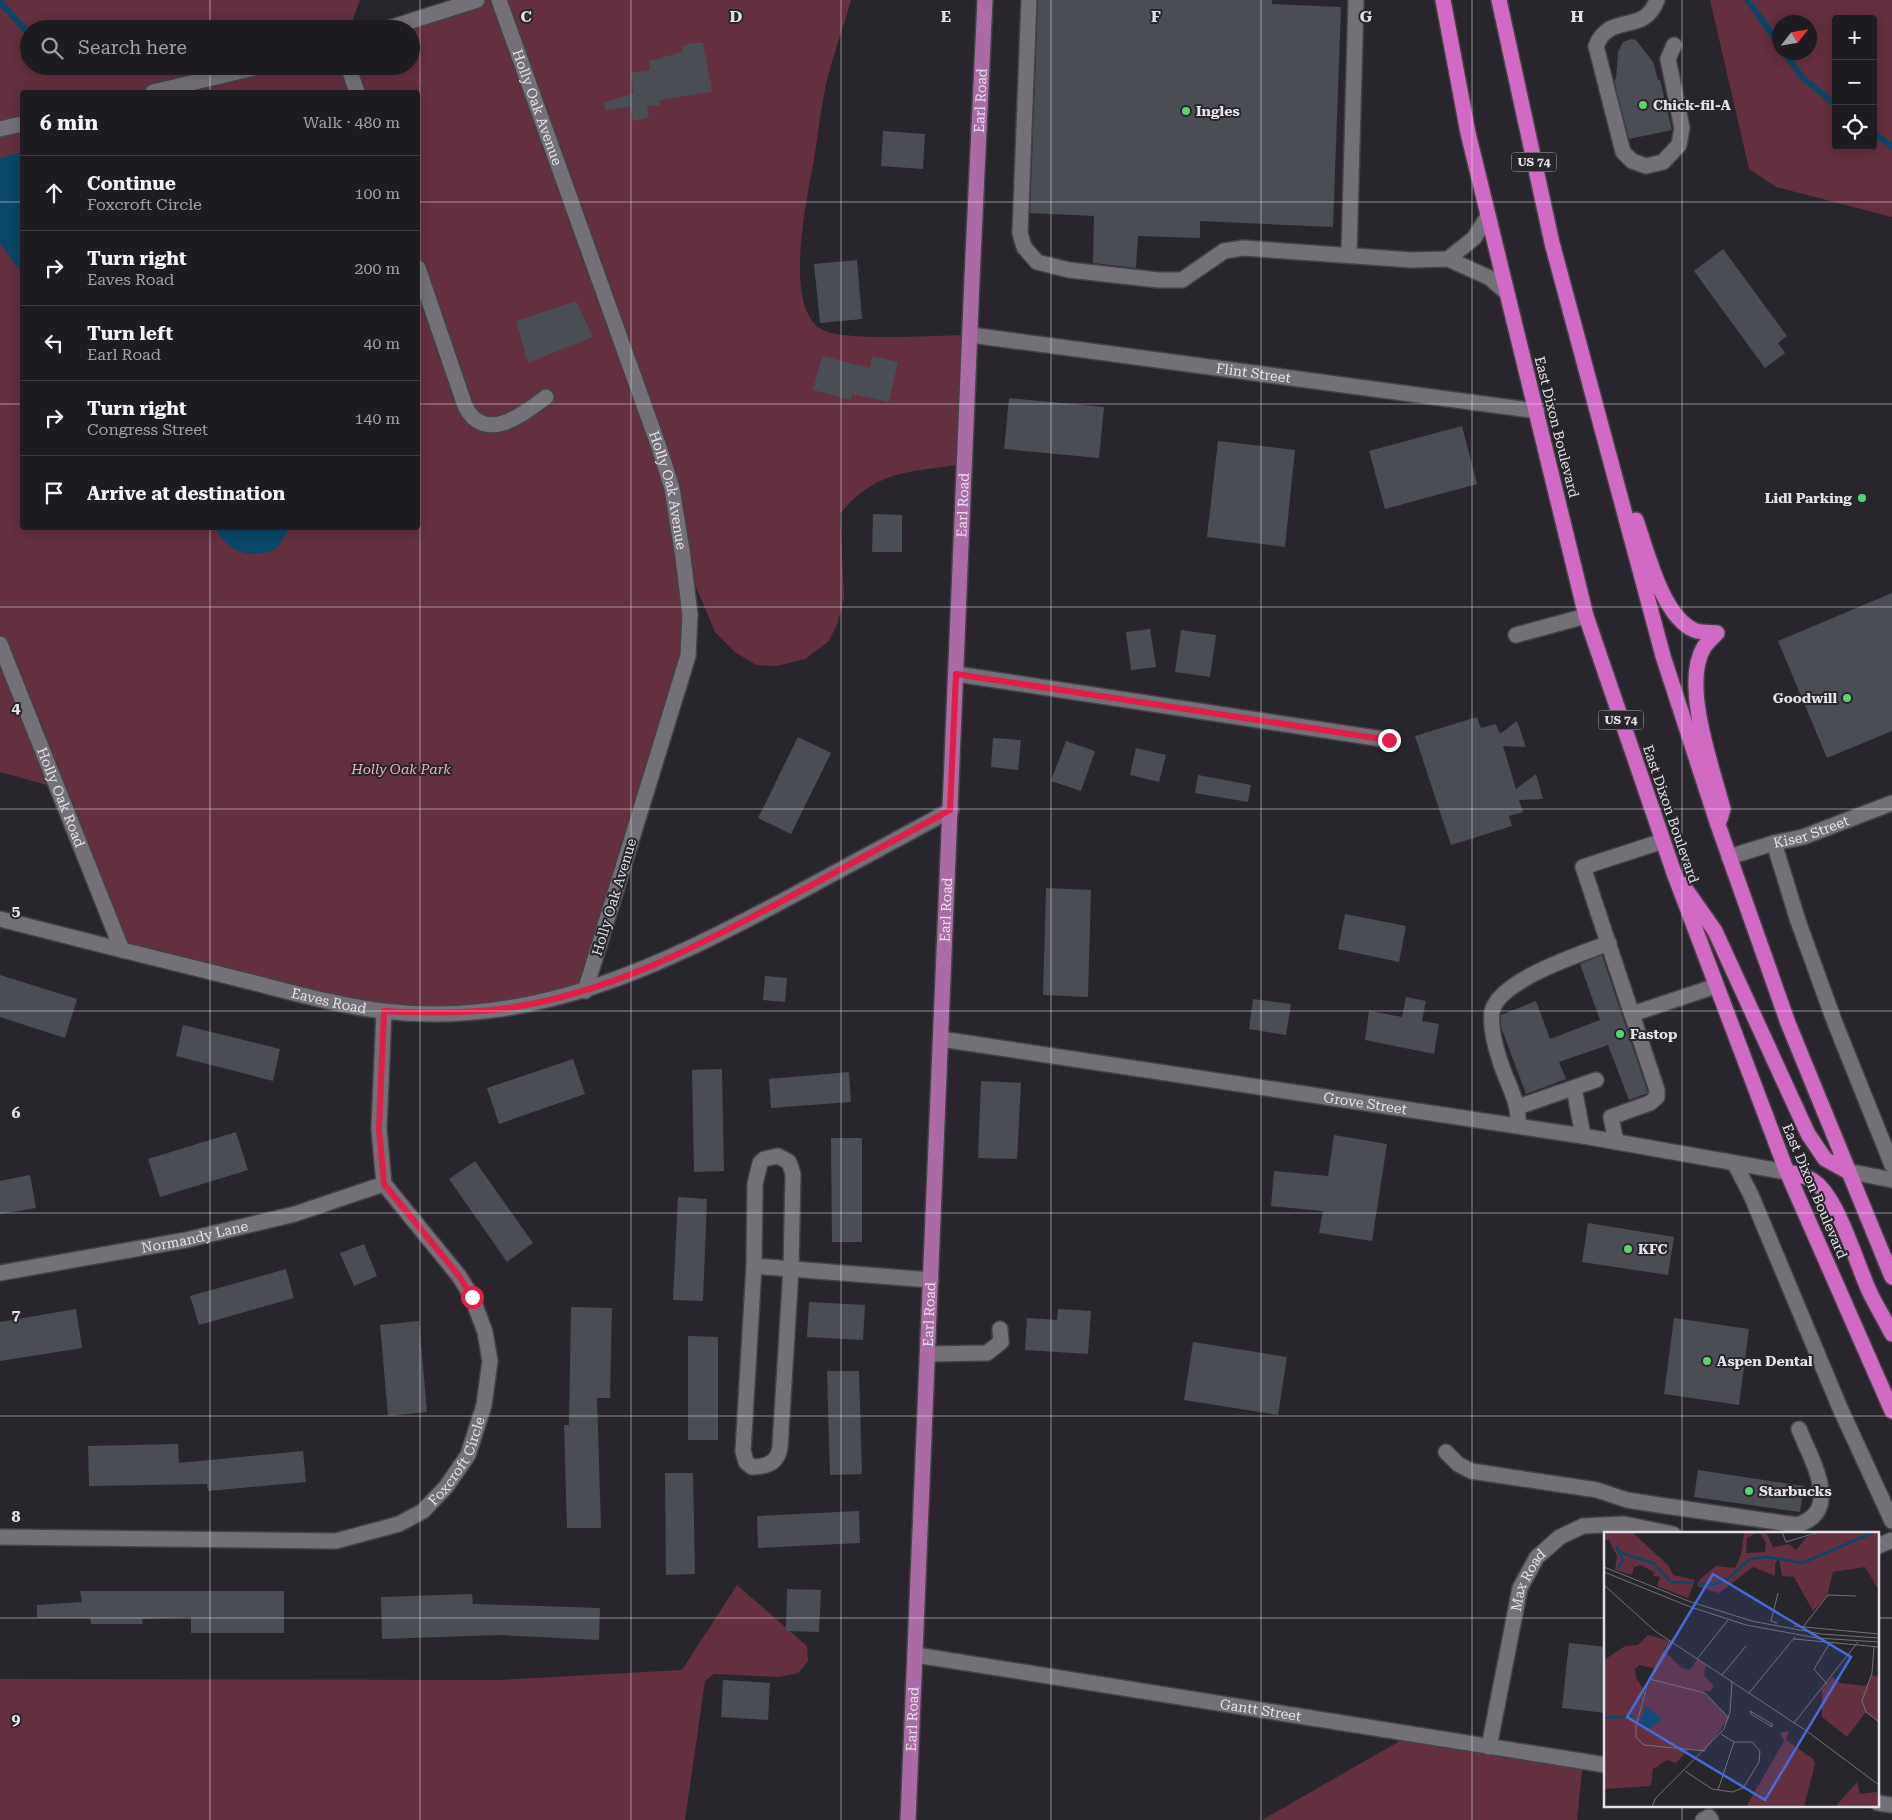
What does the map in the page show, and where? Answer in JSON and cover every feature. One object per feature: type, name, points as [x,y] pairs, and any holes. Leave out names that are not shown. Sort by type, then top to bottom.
[{"type":"highway","name":"East Dixon Boulevard","points":[[1443,0],[1468,133],[1586,616],[1674,873],[1787,1172],[1892,1411]]},
{"type":"highway","name":"US 74","points":[[1499,0],[1552,243],[1664,656],[1717,822],[1788,1023],[1892,1277]]},
{"type":"highway","points":[[1604,439],[1669,606],[1676,616],[1692,629],[1717,633],[1704,647],[1699,659],[1696,690],[1698,710],[1723,810],[1717,822]]},
{"type":"highway","points":[[1674,873],[1715,931],[1816,1149],[1825,1159],[1847,1171]]},
{"type":"highway","points":[[1787,1172],[1806,1177],[1816,1183],[1825,1193],[1835,1211],[1870,1293],[1892,1334]]},
{"type":"main road","name":"Earl Road","points":[[908,1820],[985,0]]},
{"type":"street","points":[[414,20],[477,0]]},
{"type":"street","name":"Holly Oak Avenue","points":[[499,0],[672,488],[690,616],[688,656],[585,991]]},
{"type":"street","points":[[1029,0],[1020,233],[1024,248],[1037,262],[1069,270],[1158,280],[1182,280],[1224,251],[1243,248],[1350,254],[1412,260],[1448,259],[1490,278],[1506,292]]},
{"type":"street","points":[[1350,254],[1356,0]]},
{"type":"street","points":[[1657,0],[1653,10],[1643,19],[1613,27],[1601,34],[1596,46],[1623,152],[1632,161],[1646,166],[1662,162],[1679,146],[1682,128],[1668,59],[1674,45]]},
{"type":"street","points":[[162,90],[226,75]]},
{"type":"street","points":[[351,75],[356,90]]},
{"type":"street","points":[[0,129],[20,124]]},
{"type":"street","points":[[1448,259],[1474,238],[1488,216]]},
{"type":"street","points":[[420,274],[465,406],[474,419],[490,424],[512,421],[522,416],[546,397]]},
{"type":"street","name":"Flint Street","points":[[971,335],[1537,411]]},
{"type":"street","points":[[1516,635],[1586,616]]},
{"type":"street","name":"Holly Oak Road","points":[[0,644],[122,950]]},
{"type":"street","points":[[956,674],[1389,740]]},
{"type":"street","name":"Kiser Street","points":[[1730,857],[1804,836],[1892,803]]},
{"type":"street","name":"Eaves Road","points":[[0,919],[300,994],[384,1011],[445,1014],[501,1009],[585,991],[654,966],[719,935],[950,810]]},
{"type":"street","points":[[1616,1142],[1611,1117],[1650,1103],[1657,1094],[1583,867],[1663,842]]},
{"type":"street","points":[[1774,843],[1808,949],[1892,1165]]},
{"type":"street","points":[[1518,1126],[1518,1108],[1500,1060],[1492,1026],[1492,1011],[1496,1002],[1509,989],[1524,979],[1609,943]]},
{"type":"street","points":[[1632,1014],[1716,986]]},
{"type":"street","points":[[384,1011],[379,1129],[384,1184]]},
{"type":"street","name":"Grove Street","points":[[941,1039],[1582,1136],[1787,1172]]},
{"type":"street","points":[[1518,1108],[1596,1080]]},
{"type":"street","points":[[1574,1088],[1582,1136]]},
{"type":"street","points":[[778,1156],[789,1162],[793,1174],[791,1269],[779,1453],[768,1465],[752,1467],[746,1462],[743,1452],[754,1266],[755,1184],[757,1169],[764,1160],[778,1156]]},
{"type":"street","points":[[1735,1164],[1751,1195],[1840,1408],[1892,1521]]},
{"type":"street","points":[[1847,1171],[1892,1180]]},
{"type":"street","name":"Normandy Lane","points":[[0,1274],[186,1240],[295,1214],[384,1184]]},
{"type":"street","name":"Foxcroft Circle","points":[[0,1537],[336,1541],[399,1524],[423,1512],[446,1487],[468,1455],[484,1405],[490,1361],[484,1332],[472,1297],[459,1276],[384,1184]]},
{"type":"street","points":[[754,1266],[931,1280]]},
{"type":"street","points":[[928,1354],[987,1354],[1001,1342],[1000,1329]]},
{"type":"street","points":[[1446,1452],[1458,1464],[1471,1471],[1597,1490],[1627,1500],[1796,1525],[1806,1522],[1819,1510],[1822,1499],[1822,1487],[1799,1429]]},
{"type":"street","name":"Max Road","points":[[1489,1746],[1520,1588],[1537,1557],[1560,1537],[1583,1526],[1624,1524],[1663,1532]]},
{"type":"street","points":[[1880,1545],[1892,1540]]},
{"type":"street","name":"Gantt Street","points":[[916,1655],[1604,1765]]},
{"type":"green space","name":"Holly Oak Park","points":[[0,0],[360,0],[352,20],[20,20],[20,75],[420,75],[420,25],[477,0],[851,0],[826,84],[807,198],[800,250],[800,276],[803,299],[810,318],[823,330],[835,334],[872,337],[971,335],[965,464],[912,471],[881,481],[867,488],[840,514],[844,597],[838,622],[829,641],[805,659],[777,666],[756,665],[735,652],[715,632],[684,559],[690,644],[585,991],[551,1000],[384,1011],[122,950],[58,788],[0,772]]},
{"type":"green space","points":[[1710,0],[1892,0],[1892,217],[1776,187],[1749,169]]},
{"type":"green space","points":[[737,1585],[807,1646],[808,1661],[798,1673],[779,1677],[714,1674],[705,1681],[685,1820],[0,1820],[0,1679],[501,1680],[682,1670]]},
{"type":"green space","points":[[1412,1734],[1583,1762],[1577,1820],[1262,1820]]},
{"type":"water","points":[[20,153],[20,270],[0,244],[0,158]]},
{"type":"water","points":[[216,530],[288,530],[283,540],[276,548],[269,552],[247,554],[234,549],[223,540]]},
{"type":"building","name":"Ingles","points":[[1038,0],[1272,0],[1272,4],[1341,7],[1333,227],[1200,221],[1200,238],[1138,236],[1136,268],[1093,263],[1094,216],[1030,213]]},
{"type":"building","name":"Chick-fil-A","points":[[1631,39],[1636,40],[1653,62],[1658,80],[1660,80],[1672,130],[1629,139],[1614,80],[1616,79],[1618,52],[1623,42]]},
{"type":"building","points":[[691,43],[703,43],[712,92],[659,100],[660,105],[647,106],[649,117],[633,121],[630,107],[605,110],[604,103],[634,93],[630,73],[650,70],[649,61],[683,52],[682,47]]},
{"type":"building","points":[[883,131],[925,134],[923,169],[881,166]]},
{"type":"building","points":[[1723,249],[1787,336],[1778,343],[1785,353],[1765,368],[1694,271]]},
{"type":"building","points":[[857,260],[862,319],[820,323],[814,264]]},
{"type":"building","points":[[576,301],[593,337],[528,363],[516,321]]},
{"type":"building","points":[[822,356],[870,368],[872,356],[898,362],[889,402],[852,394],[851,400],[813,390]]},
{"type":"building","points":[[1009,398],[1104,407],[1099,458],[1004,449]]},
{"type":"building","points":[[1462,426],[1477,484],[1385,509],[1369,451]]},
{"type":"building","points":[[1218,441],[1295,450],[1285,547],[1207,537]]},
{"type":"building","points":[[873,514],[902,515],[902,552],[872,552]]},
{"type":"building","name":"Goodwill","points":[[1892,593],[1892,731],[1827,758],[1778,641]]},
{"type":"building","points":[[1150,629],[1156,667],[1131,670],[1126,632]]},
{"type":"building","points":[[1181,630],[1216,635],[1210,677],[1175,672]]},
{"type":"building","points":[[1477,717],[1481,728],[1496,724],[1500,734],[1517,721],[1526,747],[1503,746],[1516,789],[1536,774],[1543,799],[1519,800],[1523,812],[1509,816],[1512,826],[1451,845],[1415,736]]},
{"type":"building","points":[[798,737],[831,753],[791,834],[758,818]]},
{"type":"building","points":[[993,738],[1021,740],[1018,770],[991,767]]},
{"type":"building","points":[[1066,741],[1095,751],[1081,791],[1051,781]]},
{"type":"building","points":[[1136,748],[1166,755],[1159,782],[1130,775]]},
{"type":"building","points":[[1198,775],[1251,785],[1248,802],[1195,793]]},
{"type":"building","points":[[1046,888],[1091,890],[1088,997],[1043,995]]},
{"type":"building","points":[[1345,914],[1406,926],[1399,962],[1338,949]]},
{"type":"building","points":[[1602,955],[1648,1093],[1629,1100],[1608,1045],[1559,1062],[1566,1079],[1526,1094],[1501,1027],[1501,1015],[1536,1001],[1550,1039],[1600,1020],[1580,964]]},
{"type":"building","points":[[0,975],[77,999],[65,1038],[0,1017]]},
{"type":"building","points":[[765,976],[787,978],[785,1002],[763,1000]]},
{"type":"building","points":[[1406,997],[1426,1001],[1422,1021],[1439,1024],[1434,1054],[1365,1040],[1369,1011],[1402,1017]]},
{"type":"building","points":[[1253,999],[1291,1004],[1286,1035],[1249,1029]]},
{"type":"building","points":[[183,1025],[280,1049],[273,1081],[176,1056]]},
{"type":"building","points":[[573,1059],[585,1094],[499,1124],[487,1088]]},
{"type":"building","points":[[722,1069],[724,1171],[694,1172],[692,1070]]},
{"type":"building","points":[[849,1072],[851,1102],[771,1108],[769,1079]]},
{"type":"building","points":[[981,1081],[1021,1083],[1017,1159],[978,1158]]},
{"type":"building","points":[[236,1132],[248,1170],[160,1197],[148,1159]]},
{"type":"building","points":[[1334,1135],[1387,1144],[1372,1241],[1319,1233],[1323,1211],[1271,1206],[1274,1171],[1328,1176]]},
{"type":"building","points":[[831,1138],[862,1138],[862,1242],[832,1242]]},
{"type":"building","points":[[475,1161],[533,1243],[507,1262],[449,1179]]},
{"type":"building","points":[[30,1175],[36,1208],[0,1214],[0,1181]]},
{"type":"building","points":[[678,1197],[707,1199],[703,1301],[673,1300]]},
{"type":"building","name":"KFC","points":[[1588,1223],[1674,1237],[1668,1275],[1582,1262]]},
{"type":"building","points":[[364,1244],[377,1276],[354,1286],[340,1253]]},
{"type":"building","points":[[286,1269],[294,1298],[199,1325],[190,1296]]},
{"type":"building","points":[[809,1302],[865,1305],[863,1340],[807,1337]]},
{"type":"building","points":[[571,1307],[612,1308],[610,1398],[597,1398],[601,1528],[567,1528],[564,1425],[569,1425]]},
{"type":"building","points":[[76,1309],[82,1348],[0,1361],[0,1322]]},
{"type":"building","points":[[1058,1309],[1091,1311],[1088,1354],[1025,1350],[1027,1318],[1057,1320]]},
{"type":"building","name":"Aspen Dental","points":[[1674,1318],[1749,1329],[1739,1405],[1664,1394]]},
{"type":"building","points":[[419,1321],[427,1412],[388,1416],[380,1325]]},
{"type":"building","points":[[688,1336],[718,1337],[718,1440],[688,1440]]},
{"type":"building","points":[[1193,1342],[1287,1357],[1278,1415],[1184,1400]]},
{"type":"building","points":[[827,1371],[859,1371],[862,1474],[830,1475]]},
{"type":"building","points":[[178,1444],[179,1463],[303,1451],[306,1482],[208,1491],[207,1484],[89,1486],[88,1446]]},
{"type":"building","name":"Starbucks","points":[[1698,1470],[1804,1486],[1800,1512],[1694,1497]]},
{"type":"building","points":[[665,1473],[693,1473],[695,1574],[666,1575]]},
{"type":"building","points":[[859,1511],[860,1543],[758,1548],[757,1516]]},
{"type":"building","points":[[787,1589],[821,1590],[819,1632],[786,1631]]},
{"type":"building","points":[[80,1591],[284,1591],[284,1633],[191,1633],[191,1617],[142,1619],[143,1624],[91,1624],[90,1618],[37,1618],[37,1605],[82,1602]]},
{"type":"building","points":[[472,1594],[473,1604],[600,1608],[599,1640],[500,1635],[382,1639],[381,1597]]},
{"type":"building","points":[[1569,1643],[1604,1647],[1604,1713],[1562,1708]]},
{"type":"building","points":[[723,1680],[770,1683],[768,1720],[721,1717]]},
{"type":"waterway","points":[[1748,0],[1772,34]]},
{"type":"waterway","points":[[0,2],[20,24]]},
{"type":"waterway","points":[[1790,60],[1802,77],[1832,102]]},
{"type":"waterway","points":[[1877,136],[1892,146]]},
{"type":"place","name":"Chick-fil-A","points":[[1643,105]]},
{"type":"place","name":"Ingles","points":[[1186,111]]},
{"type":"place","name":"Lidl Parking","points":[[1862,498]]},
{"type":"place","name":"Goodwill","points":[[1847,698]]},
{"type":"place","name":"Fastop","points":[[1620,1034]]},
{"type":"place","name":"KFC","points":[[1628,1249]]},
{"type":"place","name":"Aspen Dental","points":[[1707,1361]]},
{"type":"place","name":"Starbucks","points":[[1749,1491]]},
{"type":"route","points":[[472,1297],[459,1276],[384,1184],[379,1129],[384,1011],[445,1014],[501,1009],[585,991],[654,966],[719,935],[950,810],[956,674],[1389,740]]}]
